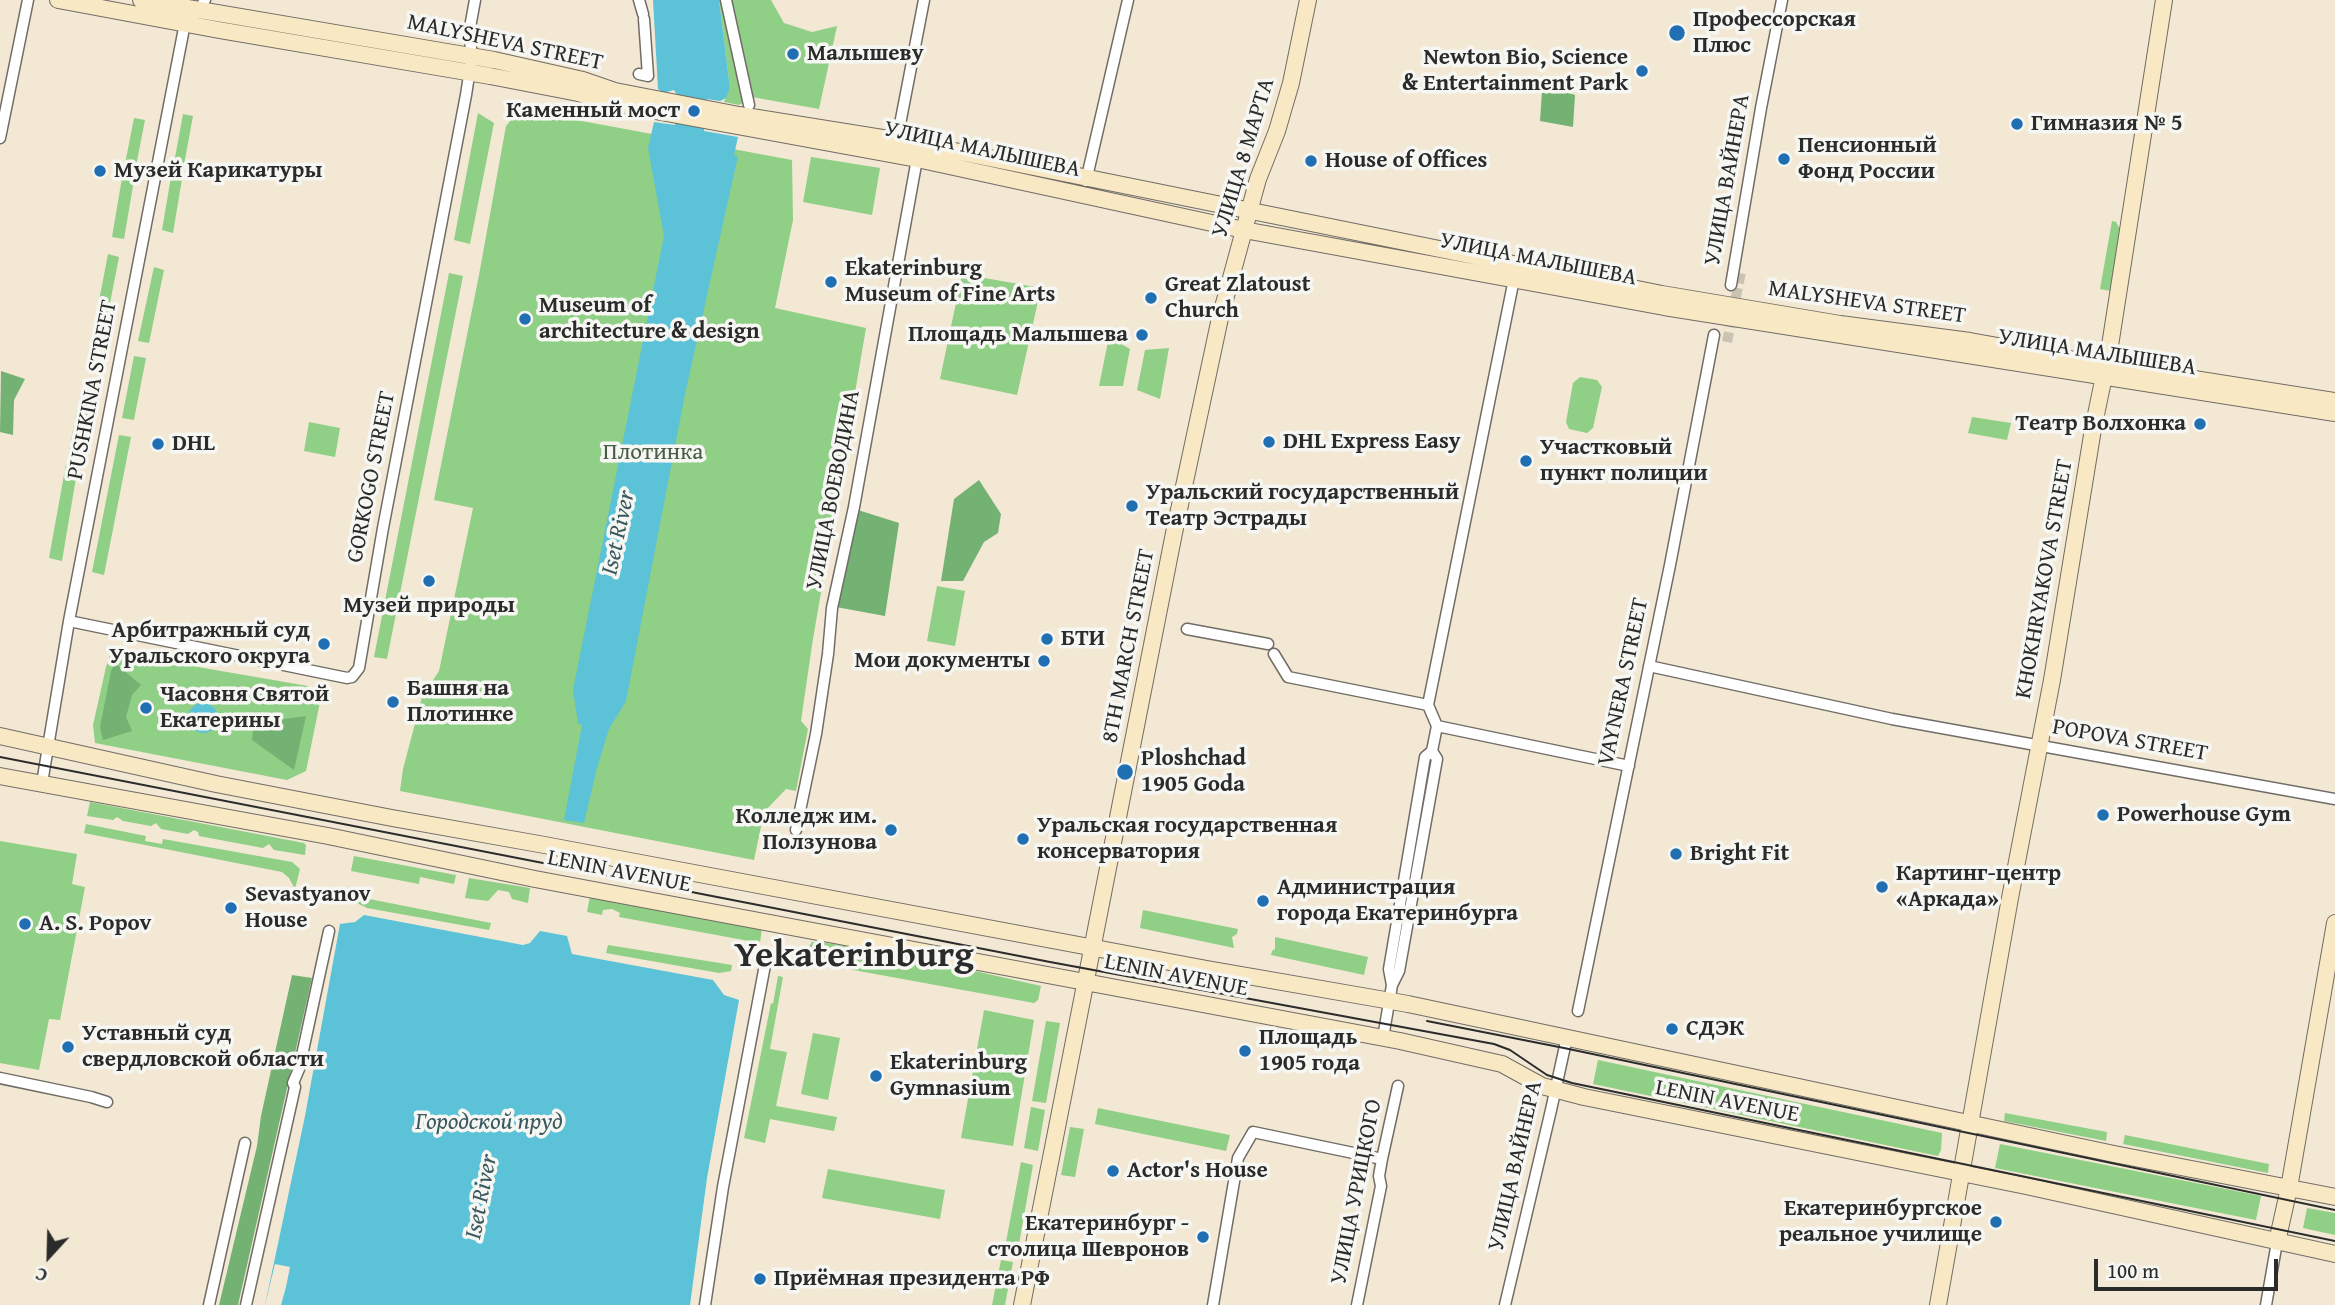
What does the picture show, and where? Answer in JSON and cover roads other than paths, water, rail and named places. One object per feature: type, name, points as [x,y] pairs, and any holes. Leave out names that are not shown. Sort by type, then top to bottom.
[{"type":"main road","points":[[58,0],[185,23],[471,64]]},
{"type":"main road","name":"MALYSHEVA STREET","points":[[141,0],[169,5],[202,5],[471,64],[583,80],[650,103],[742,115]]},
{"type":"main road","name":"УЛИЦА 8 МАРТА","points":[[1092,947],[1220,318],[1258,179],[1278,131],[1308,0]]},
{"type":"main road","name":"KHOKHRYAKOVA STREET","points":[[1938,1305],[2105,371],[2164,0]]},
{"type":"main road","points":[[742,115],[1085,186],[1249,211]]},
{"type":"main road","name":"УЛИЦА МАЛЫШЕВА","points":[[896,148],[917,159],[1085,186],[1244,230],[1516,271]]},
{"type":"main road","name":"УЛИЦА МАЛЫШЕВА","points":[[1249,211],[1516,271]]},
{"type":"main road","name":"MALYSHEVA STREET","points":[[1516,271],[1840,324],[1970,341],[2105,371],[2335,401]]},
{"type":"main road","name":"УЛИЦА МАЛЫШЕВА","points":[[2105,371],[2335,413]]},
{"type":"main road","name":"LENIN AVENUE","points":[[0,736],[392,818],[1092,947],[1390,993],[1567,1037],[2335,1197]]},
{"type":"main road","name":"LENIN AVENUE","points":[[0,776],[328,836],[535,879],[1382,1038],[1502,1065],[1542,1086],[1556,1090],[2038,1189],[2335,1254]]},
{"type":"main road","points":[[2277,1241],[2289,1188],[2335,923]]},
{"type":"main road","points":[[1022,1305],[1092,947]]},
{"type":"street","points":[[0,138],[29,0]]},
{"type":"street","name":"GORKOGO STREET","points":[[69,621],[347,678],[355,673],[361,662],[383,528],[471,64],[469,33],[475,0]]},
{"type":"street","points":[[639,0],[648,76],[639,74]]},
{"type":"street","points":[[726,0],[744,93],[742,115]]},
{"type":"street","points":[[896,148],[924,0]]},
{"type":"street","points":[[1085,186],[1128,0]]},
{"type":"street","name":"УЛИЦА ВАЙНЕРА","points":[[1731,285],[1782,0]]},
{"type":"street","points":[[169,5],[185,23],[202,5]]},
{"type":"street","name":"PUSHKINA STREET","points":[[41,783],[69,621],[185,23]]},
{"type":"street","name":"УЛИЦА ВОЕВОДИНА","points":[[796,830],[816,734],[832,608],[856,494],[917,159]]},
{"type":"street","points":[[1382,1038],[1390,993],[1399,971],[1437,759],[1432,751],[1437,726],[1428,705],[1516,271]]},
{"type":"street","points":[[1649,666],[1714,335]]},
{"type":"street","points":[[1187,629],[1271,649],[1288,677],[1428,705]]},
{"type":"street","name":"POPOVA STREET","points":[[1649,666],[1865,714],[2335,799]]},
{"type":"street","name":"VAYNERA STREET","points":[[1578,1011],[1649,666]]},
{"type":"street","points":[[1437,726],[1629,766]]},
{"type":"street","points":[[246,1305],[295,1087],[293,1083],[299,1069],[329,931]]},
{"type":"street","points":[[705,1305],[723,1187],[765,965]]},
{"type":"street","name":"УЛИЦА ВАЙНЕРА","points":[[1505,1305],[1567,1037]]},
{"type":"street","points":[[0,1078],[107,1102]]},
{"type":"street","name":"УЛИЦА УРИЦКОГО","points":[[1357,1305],[1381,1186],[1382,1159],[1398,1086]]},
{"type":"street","points":[[1213,1305],[1238,1158],[1253,1132],[1382,1159]]},
{"type":"street","points":[[209,1305],[245,1143]]},
{"type":"street","points":[[2266,1305],[2277,1241]]},
{"type":"water","name":"Iset River","points":[[653,0],[719,0],[730,88],[726,98],[720,101],[707,99],[704,131],[738,137],[734,155],[738,156],[685,394],[626,701],[609,729],[584,823],[564,820],[582,725],[578,723],[573,690],[664,236],[648,148],[654,122],[675,125],[677,95],[674,90],[663,93],[658,89]]},
{"type":"water","points":[[203,703],[214,707],[218,718],[214,729],[203,733],[192,729],[188,718],[192,707]]},
{"type":"water","name":"Городской пруд","points":[[364,915],[523,945],[530,943],[540,931],[567,936],[572,954],[713,980],[724,995],[739,1000],[707,1178],[690,1305],[265,1305],[305,1116],[340,924],[355,922]]},
{"type":"tunnel","points":[[1727,342],[1741,272]]},
{"type":"tram line","points":[[0,757],[1050,962],[1494,1044],[1510,1050],[1547,1075],[1572,1083],[2335,1241]]},
{"type":"tram line","points":[[1427,1021],[2335,1210]]},
{"type":"place","name":"Профессорская Плюс","points":[[1677,33]]},
{"type":"place","name":"Малышеву","points":[[793,54]]},
{"type":"place","name":"Newton Bio, Science & Entertainment Park","points":[[1642,71]]},
{"type":"place","name":"Каменный мост","points":[[694,111]]},
{"type":"place","name":"Гимназия № 5","points":[[2017,124]]},
{"type":"place","name":"Пенсионный Фонд России","points":[[1784,159]]},
{"type":"place","name":"House of Offices","points":[[1311,161]]},
{"type":"place","name":"Музей Карикатуры","points":[[100,171]]},
{"type":"place","name":"Ekaterinburg Museum of Fine Arts","points":[[831,282]]},
{"type":"place","name":"Great Zlatoust Church","points":[[1151,298]]},
{"type":"place","name":"Museum of architecture & design","points":[[525,319]]},
{"type":"place","name":"Площадь Малышева","points":[[1142,335]]},
{"type":"place","name":"Театр Волхонка","points":[[2200,424]]},
{"type":"place","name":"DHL Express Easy","points":[[1269,442]]},
{"type":"place","name":"DHL","points":[[158,444]]},
{"type":"place","name":"Участковый пункт полиции","points":[[1526,461]]},
{"type":"place","name":"Уральский государственный Театр Эстрады","points":[[1132,506]]},
{"type":"place","name":"Музей природы","points":[[429,581]]},
{"type":"place","name":"БТИ","points":[[1047,639]]},
{"type":"place","name":"Арбитражный суд Уральского округа","points":[[324,644]]},
{"type":"place","name":"Мои документы","points":[[1044,661]]},
{"type":"place","name":"Башня на Плотинке","points":[[393,702]]},
{"type":"place","name":"Часовня Святой Екатерины","points":[[146,708]]},
{"type":"place","name":"Ploshchad 1905 Goda","points":[[1125,772]]},
{"type":"place","name":"Powerhouse Gym","points":[[2103,815]]},
{"type":"place","name":"Колледж им. Ползунова","points":[[891,830]]},
{"type":"place","name":"Уральская государственная консерватория","points":[[1023,839]]},
{"type":"place","name":"Bright Fit","points":[[1676,854]]},
{"type":"place","name":"Картинг-центр «Аркада»","points":[[1882,887]]},
{"type":"place","name":"Администрация города Екатеринбурга","points":[[1263,901]]},
{"type":"place","name":"Sevastyanov House","points":[[231,908]]},
{"type":"place","name":"A. S. Popov","points":[[25,924]]},
{"type":"place","name":"СДЭК","points":[[1672,1029]]},
{"type":"place","name":"Уставный суд свердловской области","points":[[68,1047]]},
{"type":"place","name":"Площадь 1905 года","points":[[1245,1051]]},
{"type":"place","name":"Ekaterinburg Gymnasium","points":[[876,1076]]},
{"type":"place","name":"Actor's House","points":[[1113,1171]]},
{"type":"place","name":"Екатеринбургское реальное училище","points":[[1996,1222]]},
{"type":"place","name":"Екатеринбург - столица Шевронов","points":[[1203,1237]]},
{"type":"place","name":"Приёмная президента РФ","points":[[760,1279]]},
{"type":"district","name":"Yekaterinburg","points":[[854,957]]},
{"type":"park label","name":"Плотинка","points":[[653,453]]}]
